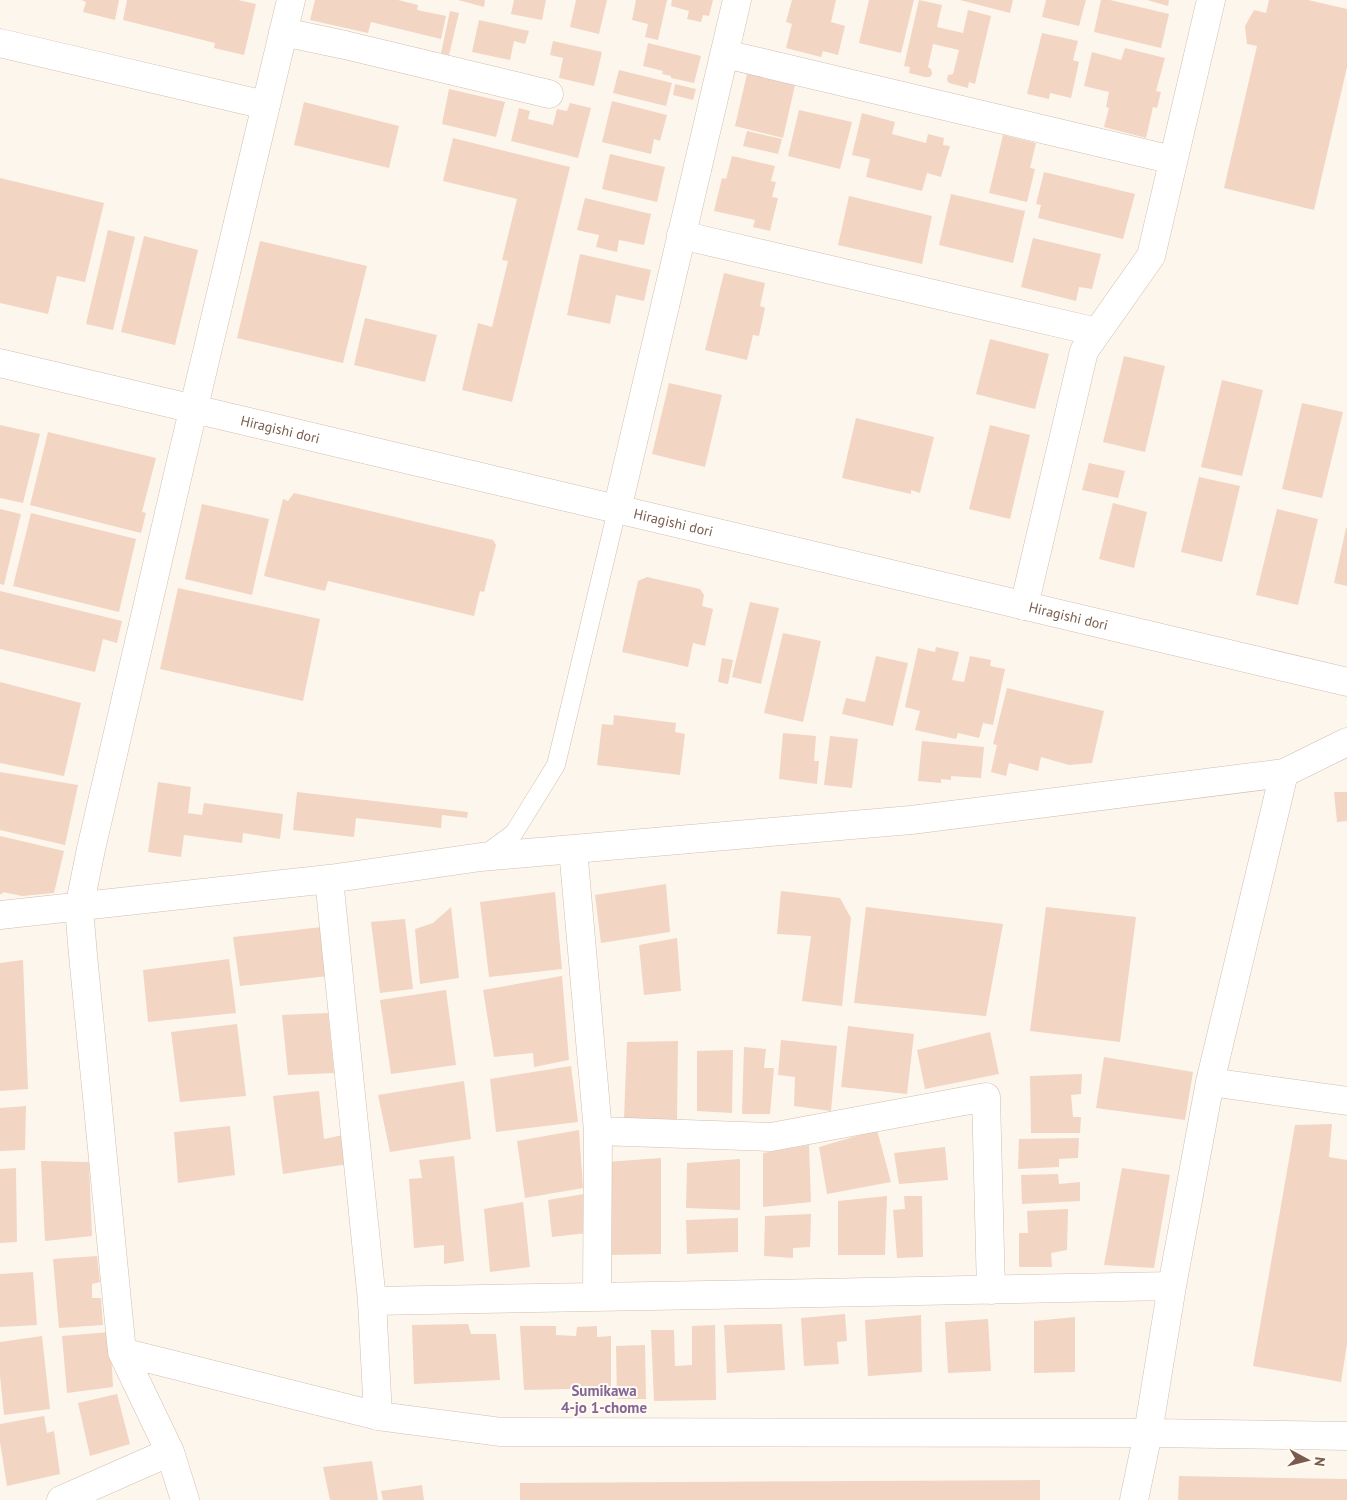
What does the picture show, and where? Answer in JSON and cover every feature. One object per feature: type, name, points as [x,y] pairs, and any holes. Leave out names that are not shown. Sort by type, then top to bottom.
[{"type":"street","points":[[185,1500],[170,1452],[122,1352],[79,908],[291,0]]},
{"type":"street","points":[[617,510],[738,0]]},
{"type":"street","points":[[1024,606],[1084,351],[1151,256],[1211,0]]},
{"type":"street","points":[[283,32],[548,94]]},
{"type":"street","points":[[0,43],[265,105]]},
{"type":"street","points":[[724,54],[1173,160]]},
{"type":"street","points":[[681,235],[1097,332]]},
{"type":"street","name":"Hiragishi dori","points":[[0,363],[1347,682]]},
{"type":"street","points":[[0,915],[329,880],[481,857],[910,820],[1284,773],[1347,742]]},
{"type":"street","points":[[1134,1500],[1148,1433],[1172,1286],[1210,1082],[1284,773]]},
{"type":"street","points":[[574,848],[598,1131],[597,1296]]},
{"type":"street","points":[[329,880],[372,1301],[378,1416]]},
{"type":"street","points":[[1210,1082],[1347,1101]]},
{"type":"street","points":[[598,1131],[771,1137],[986,1098],[991,1290]]},
{"type":"street","points":[[372,1301],[1172,1286]]},
{"type":"street","points":[[122,1352],[378,1416],[501,1432],[1148,1433],[1347,1436]]},
{"type":"street","points":[[61,1500],[170,1452]]},
{"type":"lane","points":[[481,857],[514,833],[556,765],[617,510]]},
{"type":"building","points":[[81,0],[119,0],[115,20],[83,12],[86,2]]},
{"type":"building","points":[[127,0],[238,0],[256,4],[244,55],[214,48],[215,43],[123,20]]},
{"type":"building","points":[[315,0],[398,0],[418,5],[417,10],[446,16],[441,39],[371,22],[368,33],[310,20]]},
{"type":"building","points":[[458,0],[485,0],[484,7]]},
{"type":"building","points":[[514,0],[546,0],[542,20],[511,14]]},
{"type":"building","points":[[576,0],[607,0],[599,34],[570,27]]},
{"type":"building","points":[[636,0],[667,0],[658,40],[645,37],[648,24],[632,20]]},
{"type":"building","points":[[672,0],[713,0],[709,16],[703,15],[701,22],[687,19],[689,11],[671,6]]},
{"type":"building","points":[[792,0],[836,0],[831,22],[845,26],[838,55],[823,51],[821,57],[786,48],[792,24],[786,22]]},
{"type":"building","points":[[869,0],[914,0],[901,53],[859,43]]},
{"type":"building","points":[[919,0],[942,5],[937,27],[963,33],[968,10],[991,16],[975,84],[969,82],[968,88],[949,83],[947,80],[948,75],[953,74],[959,50],[933,44],[928,67],[931,69],[932,74],[930,77],[909,73],[910,67],[904,66]]},
{"type":"building","points":[[960,0],[1013,0],[1010,13]]},
{"type":"building","points":[[1046,0],[1086,0],[1079,26],[1042,17]]},
{"type":"building","points":[[1101,0],[1110,0],[1169,14],[1161,48],[1094,32]]},
{"type":"building","points":[[1147,0],[1169,0],[1168,6]]},
{"type":"building","points":[[1269,0],[1308,0],[1347,9],[1347,67],[1314,210],[1224,188],[1257,46],[1247,44],[1245,26],[1254,10],[1266,13]]},
{"type":"building","points":[[450,11],[459,13],[449,55],[441,53]]},
{"type":"building","points":[[479,20],[529,31],[525,44],[514,41],[510,60],[472,52]]},
{"type":"building","points":[[1042,33],[1078,41],[1073,60],[1079,62],[1071,98],[1050,93],[1049,99],[1027,94]]},
{"type":"building","points":[[553,41],[602,52],[594,86],[559,78],[563,58],[550,55]]},
{"type":"building","points":[[648,43],[701,56],[694,83],[671,78],[671,76],[662,74],[663,71],[643,66]]},
{"type":"building","points":[[1125,48],[1165,58],[1156,91],[1161,92],[1157,108],[1153,107],[1146,138],[1104,127],[1109,108],[1106,107],[1109,92],[1084,86],[1092,52],[1121,60]]},
{"type":"building","points":[[619,70],[672,83],[666,106],[613,93]]},
{"type":"building","points":[[747,74],[795,85],[783,138],[735,126]]},
{"type":"building","points":[[675,84],[696,89],[693,100],[673,95]]},
{"type":"building","points":[[449,89],[505,102],[496,137],[442,124]]},
{"type":"building","points":[[612,101],[667,115],[660,141],[654,139],[651,154],[602,142]]},
{"type":"building","points":[[304,102],[399,126],[389,168],[294,145]]},
{"type":"building","points":[[570,103],[591,108],[578,158],[511,141],[519,108],[530,111],[528,119],[553,125],[557,109],[567,111]]},
{"type":"building","points":[[799,110],[852,122],[840,169],[788,156]]},
{"type":"building","points":[[862,113],[895,122],[892,134],[926,143],[928,134],[944,138],[943,145],[950,146],[941,177],[927,173],[922,191],[866,177],[870,159],[852,155]]},
{"type":"building","points":[[747,131],[782,139],[778,154],[743,146]]},
{"type":"building","points":[[1003,135],[1036,143],[1030,168],[1035,169],[1027,202],[989,193]]},
{"type":"building","points":[[453,138],[570,167],[512,402],[462,390],[478,323],[492,327],[508,261],[502,260],[517,199],[443,181]]},
{"type":"building","points":[[610,154],[665,167],[657,202],[602,189]]},
{"type":"building","points":[[732,156],[775,166],[771,181],[776,182],[772,197],[778,198],[770,231],[753,227],[755,220],[714,211],[722,178],[726,179]]},
{"type":"building","points":[[1044,172],[1135,194],[1123,239],[1038,218],[1041,205],[1036,204]]},
{"type":"building","points":[[0,178],[104,203],[85,282],[57,276],[48,314],[0,303]]},
{"type":"building","points":[[951,194],[1025,211],[1013,263],[939,245]]},
{"type":"building","points":[[849,196],[932,216],[922,264],[838,245]]},
{"type":"building","points":[[585,198],[651,214],[644,245],[619,240],[617,252],[596,247],[599,235],[577,230]]},
{"type":"building","points":[[108,230],[135,237],[113,330],[86,324]]},
{"type":"building","points":[[144,236],[198,250],[175,345],[121,332]]},
{"type":"building","points":[[1033,238],[1101,254],[1092,289],[1079,287],[1076,301],[1021,287]]},
{"type":"building","points":[[260,241],[367,266],[343,363],[237,338]]},
{"type":"building","points":[[580,254],[651,270],[644,301],[616,295],[610,324],[567,315]]},
{"type":"building","points":[[724,273],[765,283],[760,306],[765,308],[759,336],[753,335],[747,360],[705,350]]},
{"type":"building","points":[[365,318],[437,335],[425,382],[354,365]]},
{"type":"building","points":[[990,339],[1049,354],[1035,409],[976,394]]},
{"type":"building","points":[[1124,356],[1165,366],[1145,452],[1103,442]]},
{"type":"building","points":[[1222,380],[1263,390],[1242,476],[1201,467]]},
{"type":"building","points":[[669,383],[722,395],[705,467],[652,454]]},
{"type":"building","points":[[1302,403],[1343,412],[1322,498],[1282,489]]},
{"type":"building","points":[[856,418],[934,437],[920,493],[911,490],[911,494],[842,478]]},
{"type":"building","points":[[0,425],[40,434],[23,503],[0,498]]},
{"type":"building","points":[[990,425],[1030,435],[1010,519],[969,509]]},
{"type":"building","points":[[48,432],[156,458],[142,512],[146,513],[141,533],[30,505]]},
{"type":"building","points":[[1089,463],[1125,471],[1118,498],[1082,490]]},
{"type":"building","points":[[1199,477],[1240,486],[1222,562],[1181,552]]},
{"type":"building","points":[[294,493],[493,540],[496,545],[484,592],[480,591],[474,616],[328,581],[325,591],[264,576],[283,499],[288,501]]},
{"type":"building","points":[[1113,503],[1147,512],[1134,568],[1099,559]]},
{"type":"building","points":[[202,504],[269,519],[252,595],[185,579]]},
{"type":"building","points":[[0,509],[21,514],[4,585],[0,584]]},
{"type":"building","points":[[1277,509],[1318,519],[1298,605],[1256,595]]},
{"type":"building","points":[[31,513],[136,539],[119,612],[13,586]]},
{"type":"building","points":[[1347,528],[1347,586],[1334,583]]},
{"type":"building","points":[[647,577],[700,589],[704,595],[702,606],[713,609],[705,646],[693,643],[688,667],[622,652],[638,581]]},
{"type":"building","points":[[178,588],[320,619],[303,701],[160,669]]},
{"type":"building","points":[[0,591],[122,621],[117,643],[103,639],[95,672],[0,649]]},
{"type":"building","points":[[750,602],[779,608],[761,684],[732,677]]},
{"type":"building","points":[[783,633],[821,641],[803,722],[764,713]]},
{"type":"building","points":[[936,647],[959,652],[952,680],[964,682],[970,656],[991,660],[990,666],[1005,669],[993,725],[983,723],[979,738],[958,733],[956,739],[915,730],[920,711],[905,707],[918,648],[935,652]]},
{"type":"building","points":[[876,656],[908,663],[893,726],[842,714],[846,698],[865,702]]},
{"type":"building","points":[[722,658],[733,660],[728,684],[718,682]]},
{"type":"building","points":[[0,682],[81,703],[64,776],[0,763]]},
{"type":"building","points":[[1007,688],[1104,711],[1092,763],[1069,765],[1041,757],[1038,771],[1009,763],[1006,776],[991,772],[997,745],[993,744]]},
{"type":"building","points":[[614,715],[676,723],[675,732],[685,734],[680,775],[597,765],[602,724],[613,725]]},
{"type":"building","points":[[783,733],[816,736],[814,761],[819,761],[817,784],[779,779]]},
{"type":"building","points":[[830,736],[858,739],[852,788],[824,785]]},
{"type":"building","points":[[922,741],[984,747],[981,778],[951,776],[951,780],[941,779],[941,783],[918,781]]},
{"type":"building","points":[[0,772],[78,785],[65,845],[0,830]]},
{"type":"building","points":[[158,782],[191,787],[188,813],[202,815],[204,803],[283,814],[280,839],[243,833],[242,843],[184,835],[181,857],[148,852]]},
{"type":"building","points":[[297,792],[468,812],[467,818],[442,815],[441,828],[356,818],[354,837],[293,830]]},
{"type":"building","points":[[1334,792],[1347,792],[1347,821],[1337,822]]},
{"type":"building","points":[[0,836],[64,851],[54,893],[22,896],[3,892],[0,894]]},
{"type":"building","points":[[666,884],[670,932],[601,943],[595,895]]},
{"type":"building","points":[[781,891],[840,898],[851,918],[842,1006],[802,1001],[811,936],[777,934]]},
{"type":"building","points":[[555,892],[562,969],[489,977],[480,902]]},
{"type":"building","points":[[451,907],[459,978],[420,984],[415,929],[433,923]]},
{"type":"building","points":[[866,907],[1003,924],[986,1016],[854,1003]]},
{"type":"building","points":[[1046,907],[1136,917],[1120,1042],[1030,1031]]},
{"type":"building","points":[[405,919],[413,989],[380,993],[371,922]]},
{"type":"building","points":[[322,927],[328,976],[240,986],[233,937]]},
{"type":"building","points":[[677,938],[681,991],[644,995],[639,945]]},
{"type":"building","points":[[229,959],[236,1013],[148,1022],[143,970]]},
{"type":"building","points":[[23,960],[28,1089],[0,1091],[0,963]]},
{"type":"building","points":[[562,976],[569,1060],[534,1067],[533,1053],[494,1057],[483,990]]},
{"type":"building","points":[[446,990],[456,1065],[391,1074],[380,1000]]},
{"type":"building","points":[[328,1013],[334,1073],[288,1075],[282,1015]]},
{"type":"building","points":[[237,1024],[246,1096],[180,1102],[171,1032]]},
{"type":"building","points":[[848,1026],[914,1034],[907,1094],[841,1087]]},
{"type":"building","points":[[990,1032],[999,1074],[925,1089],[917,1050]]},
{"type":"building","points":[[781,1040],[837,1046],[831,1111],[794,1106],[795,1077],[778,1075]]},
{"type":"building","points":[[678,1041],[677,1119],[624,1119],[627,1042]]},
{"type":"building","points":[[744,1047],[766,1049],[764,1068],[774,1068],[770,1114],[742,1114]]},
{"type":"building","points":[[733,1050],[732,1113],[697,1111],[697,1051]]},
{"type":"building","points":[[1104,1057],[1193,1072],[1185,1120],[1096,1108]]},
{"type":"building","points":[[571,1066],[578,1122],[496,1132],[490,1079]]},
{"type":"building","points":[[1082,1074],[1081,1094],[1071,1095],[1073,1117],[1081,1117],[1080,1133],[1031,1133],[1030,1076]]},
{"type":"building","points":[[464,1081],[471,1139],[390,1152],[378,1095]]},
{"type":"building","points":[[319,1091],[324,1139],[343,1135],[348,1164],[283,1174],[273,1096]]},
{"type":"building","points":[[26,1106],[25,1150],[0,1151],[0,1108]]},
{"type":"building","points":[[1332,1124],[1329,1157],[1347,1160],[1347,1344],[1341,1382],[1253,1366],[1295,1125]]},
{"type":"building","points":[[230,1126],[235,1175],[178,1183],[174,1132]]},
{"type":"building","points":[[579,1130],[583,1188],[525,1198],[517,1141]]},
{"type":"building","points":[[877,1130],[891,1182],[827,1194],[819,1147]]},
{"type":"building","points":[[1079,1138],[1078,1158],[1059,1159],[1059,1167],[1018,1169],[1019,1139]]},
{"type":"building","points":[[809,1145],[811,1202],[763,1207],[763,1153]]},
{"type":"building","points":[[945,1147],[948,1180],[899,1184],[894,1153]]},
{"type":"building","points":[[454,1156],[464,1261],[444,1264],[444,1245],[414,1248],[409,1179],[422,1178],[419,1160]]},
{"type":"building","points":[[661,1158],[661,1254],[612,1255],[606,1162]]},
{"type":"building","points":[[740,1159],[740,1210],[686,1208],[687,1163]]},
{"type":"building","points":[[41,1161],[89,1162],[92,1236],[45,1241]]},
{"type":"building","points":[[16,1168],[17,1242],[0,1243],[0,1169]]},
{"type":"building","points":[[1122,1168],[1170,1175],[1154,1268],[1104,1265]]},
{"type":"building","points":[[1058,1174],[1059,1184],[1080,1182],[1080,1201],[1022,1204],[1021,1175]]},
{"type":"building","points":[[584,1194],[587,1233],[552,1237],[548,1200]]},
{"type":"building","points":[[887,1196],[885,1255],[838,1255],[838,1201]]},
{"type":"building","points":[[904,1196],[922,1196],[923,1257],[897,1258],[893,1210],[905,1209]]},
{"type":"building","points":[[523,1202],[530,1267],[490,1272],[484,1209]]},
{"type":"building","points":[[1068,1209],[1067,1250],[1051,1253],[1052,1267],[1019,1267],[1019,1233],[1028,1233],[1027,1211]]},
{"type":"building","points":[[811,1214],[810,1247],[793,1248],[793,1258],[764,1256],[765,1216]]},
{"type":"building","points":[[738,1218],[738,1252],[687,1254],[686,1220]]},
{"type":"building","points":[[97,1256],[100,1282],[92,1284],[92,1298],[101,1298],[103,1325],[59,1328],[53,1259]]},
{"type":"building","points":[[33,1272],[37,1325],[0,1327],[0,1274]]},
{"type":"building","points":[[845,1314],[847,1341],[837,1342],[839,1364],[804,1366],[801,1318]]},
{"type":"building","points":[[921,1315],[922,1372],[868,1376],[865,1320]]},
{"type":"building","points":[[1075,1317],[1075,1372],[1034,1373],[1034,1321]]},
{"type":"building","points":[[988,1319],[991,1371],[948,1373],[945,1322]]},
{"type":"building","points":[[468,1324],[471,1334],[496,1334],[500,1380],[414,1384],[412,1325]]},
{"type":"building","points":[[782,1324],[785,1370],[727,1373],[724,1325]]},
{"type":"building","points":[[715,1325],[716,1400],[654,1401],[651,1330],[674,1330],[675,1366],[692,1365],[692,1326]]},
{"type":"building","points":[[520,1326],[556,1326],[556,1335],[576,1336],[577,1327],[597,1326],[597,1337],[611,1336],[611,1388],[524,1390]]},
{"type":"building","points":[[110,1332],[113,1387],[67,1393],[62,1336]]},
{"type":"building","points":[[42,1336],[50,1409],[4,1415],[0,1376],[0,1342]]},
{"type":"building","points":[[645,1345],[646,1399],[617,1399],[616,1346]]},
{"type":"building","points":[[117,1394],[130,1444],[90,1456],[78,1403]]},
{"type":"building","points":[[44,1416],[47,1433],[54,1431],[60,1474],[7,1486],[0,1442],[0,1424]]},
{"type":"building","points":[[372,1461],[378,1500],[330,1500],[323,1467]]},
{"type":"building","points":[[1179,1476],[1347,1479],[1347,1500],[1178,1500]]},
{"type":"building","points":[[1040,1480],[1040,1500],[520,1500],[520,1483]]},
{"type":"building","points":[[422,1485],[424,1500],[383,1500],[381,1491]]},
{"type":"district","name":"Sumikawa 4-jo 1-chome","points":[[604,1400]]}]
